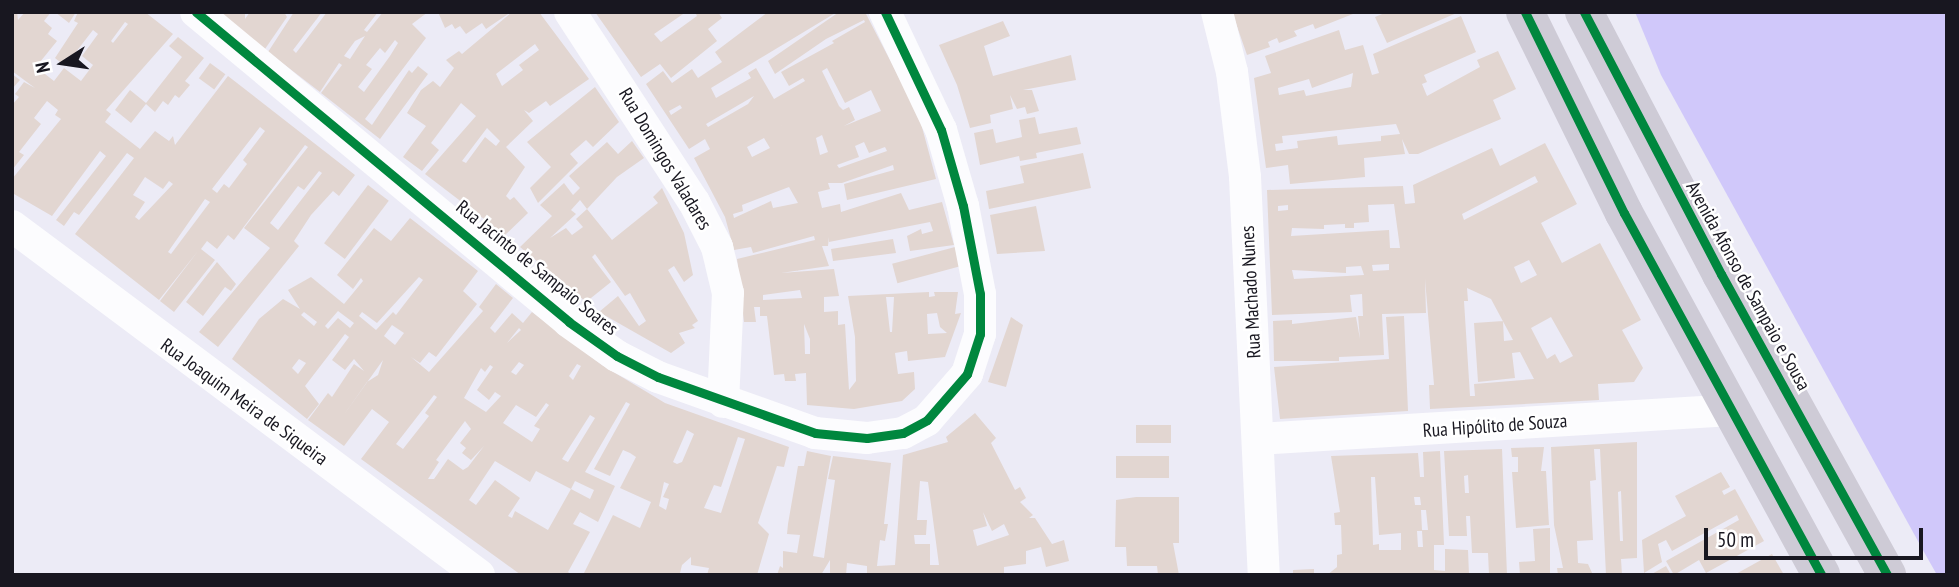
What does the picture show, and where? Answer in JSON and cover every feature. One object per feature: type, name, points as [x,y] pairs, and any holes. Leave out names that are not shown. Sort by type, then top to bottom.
[{"type":"main road","points":[[1525,12],[1624,213],[1821,575]]},
{"type":"main road","name":"Avenida Afonso de Sampaio e Sousa","points":[[1584,12],[1721,274],[1887,575]]},
{"type":"street","name":"Rua Jacinto de Sampaio Soares","points":[[196,12],[569,322],[658,377],[815,433],[867,438],[903,433],[927,420],[950,397],[971,364],[980,334],[979,294],[963,206],[941,130],[885,12]]},
{"type":"street","name":"Rua Domingos Valadares","points":[[570,12],[694,202],[717,247],[728,293],[723,402]]},
{"type":"street","name":"Rua Machado Nunes","points":[[1217,12],[1232,72],[1245,177],[1264,575]]},
{"type":"street","name":"Rua Joaquim Meira de Siqueira","points":[[12,226],[479,575]]},
{"type":"street","name":"Rua Hipólito de Souza","points":[[1259,439],[1731,410]]},
{"type":"shaded area","points":[[1635,12],[1947,12],[1947,575],[1937,575],[1924,552],[1661,75]]},
{"type":"building","points":[[12,12],[17,12],[18,20],[25,12],[51,12],[44,21],[52,28],[48,34],[57,41],[36,67],[54,81],[64,68],[81,81],[93,65],[82,56],[98,34],[93,30],[65,66],[55,58],[78,23],[74,21],[78,12],[145,12],[173,34],[106,110],[111,114],[105,122],[140,149],[155,131],[169,141],[173,136],[175,145],[228,76],[355,175],[339,196],[333,191],[311,215],[294,241],[299,246],[218,347],[199,332],[270,248],[244,228],[308,147],[305,145],[234,240],[228,235],[217,249],[207,241],[201,249],[215,260],[174,312],[160,301],[198,251],[159,300],[75,234],[134,158],[127,153],[79,215],[74,212],[64,226],[56,220],[106,156],[100,151],[52,216],[14,194],[12,179],[61,119],[55,115],[58,110],[47,101],[34,118],[41,124],[19,152],[24,155],[12,170],[12,105],[19,97],[15,94],[24,82],[35,88],[12,71]],"holes":[[[125,22],[128,24],[113,43],[111,41]],[[260,127],[265,131],[243,160],[247,164],[229,188],[224,184],[217,193],[212,189]],[[319,171],[322,173],[278,230],[270,223],[298,186],[304,190]],[[145,177],[163,189],[169,181],[173,184],[139,220],[135,217],[145,202],[133,195]],[[205,199],[210,202],[171,254],[168,252]]]},
{"type":"building","points":[[55,12],[76,12],[69,23]]},
{"type":"building","points":[[217,12],[245,12],[245,19],[250,12],[284,12],[287,17],[265,49]]},
{"type":"building","points":[[294,12],[322,12],[293,50],[296,53],[327,12],[378,12],[364,30],[367,32],[383,12],[428,12],[412,24],[426,38],[365,119],[372,125],[409,70],[412,73],[418,66],[428,74],[380,139],[321,93],[342,65],[339,63],[320,92],[268,52]],"holes":[[[365,36],[350,59],[344,56],[355,41]],[[395,40],[398,43],[364,92],[358,87],[372,69],[366,65],[380,48],[385,53]]]},
{"type":"building","points":[[438,12],[511,12],[486,29],[482,23],[466,34],[460,26],[455,29],[452,24],[445,28]]},
{"type":"building","points":[[512,12],[539,12],[589,79],[550,106],[546,101],[529,113],[524,110],[533,121],[506,147],[525,167],[506,196],[510,200],[514,197],[528,213],[505,235],[425,174],[476,116],[461,103],[431,143],[439,150],[422,171],[403,157],[426,126],[407,113],[421,90],[433,81],[440,87],[454,68],[446,60],[459,51],[462,54]],"holes":[[[535,44],[539,50],[519,65],[523,70],[502,86],[496,74]],[[487,128],[500,141],[496,146],[485,137],[466,163],[462,161]]]},
{"type":"building","points":[[595,12],[686,12],[654,34],[661,42],[697,16],[695,12],[718,12],[722,18],[708,29],[717,41],[671,78],[660,64],[641,77]]},
{"type":"building","points":[[768,12],[837,12],[711,88],[716,98],[751,78],[748,73],[756,68],[774,99],[805,81],[803,78],[789,86],[781,72],[834,43],[832,41],[865,22],[864,20],[826,39],[775,74],[768,61],[839,12],[865,12],[919,116],[936,179],[847,200],[844,184],[894,170],[893,165],[842,183],[828,183],[830,189],[818,192],[822,208],[840,204],[841,212],[901,193],[909,210],[942,202],[954,245],[910,251],[907,236],[921,229],[922,234],[933,231],[930,222],[829,242],[829,237],[828,246],[822,246],[829,266],[781,273],[834,269],[839,296],[824,297],[824,312],[838,311],[838,325],[845,324],[849,390],[856,381],[855,337],[848,296],[929,292],[929,297],[935,296],[934,292],[958,292],[955,314],[961,313],[945,357],[908,361],[907,351],[895,353],[898,374],[914,372],[915,389],[902,401],[854,409],[807,405],[806,373],[795,374],[796,381],[785,381],[784,374],[774,375],[767,316],[760,316],[760,307],[754,307],[756,322],[744,322],[737,259],[815,240],[814,236],[753,253],[751,247],[734,250],[725,217],[694,158],[710,149],[705,139],[689,149],[646,84],[663,71],[672,83],[692,69],[698,78],[722,62],[715,52]],"holes":[[[827,68],[845,103],[871,90],[881,111],[844,126],[855,120],[849,107],[843,110],[822,71]],[[754,96],[748,104],[708,127],[706,124]],[[680,105],[682,108],[671,115],[669,111]],[[822,135],[828,152],[820,155],[816,138]],[[764,138],[770,148],[752,157],[747,147]],[[864,142],[869,153],[885,147],[887,151],[839,168],[837,165],[859,157],[855,146]],[[789,187],[798,203],[773,208],[771,201],[734,218],[733,214],[743,211],[742,205]],[[800,290],[802,298],[763,300],[763,295]],[[886,297],[894,297],[892,332],[890,332]],[[937,313],[940,327],[947,333],[928,334],[927,314]],[[804,324],[810,339],[810,354],[805,354]]]},
{"type":"building","points":[[1232,12],[1358,12],[1315,29],[1313,24],[1294,31],[1297,36],[1279,43],[1277,38],[1268,42],[1270,47],[1247,55]]},
{"type":"building","points":[[1387,12],[1459,12],[1387,43],[1375,17]]},
{"type":"building","points":[[1461,16],[1476,52],[1424,75],[1427,82],[1422,84],[1427,96],[1480,67],[1477,60],[1498,51],[1516,89],[1493,100],[1501,119],[1418,154],[1409,154],[1402,139],[1405,154],[1364,158],[1365,177],[1290,184],[1288,165],[1266,168],[1254,78],[1271,73],[1265,56],[1339,30],[1345,50],[1363,45],[1372,75],[1379,73],[1373,54]],"holes":[[[1353,73],[1351,87],[1306,96],[1304,90],[1279,95],[1278,88],[1309,79],[1312,88]],[[1396,124],[1400,134],[1381,136],[1381,141],[1338,145],[1337,136],[1297,141],[1298,148],[1276,151],[1275,144],[1283,143],[1282,136]]]},
{"type":"building","points":[[1003,21],[1010,36],[984,46],[993,76],[1071,55],[1076,80],[1023,90],[1032,90],[1039,111],[1027,114],[1025,107],[1017,109],[1010,95],[1013,109],[990,115],[991,123],[970,128],[957,85],[939,45]]},
{"type":"building","points":[[178,37],[204,58],[185,81],[190,85],[179,98],[175,95],[168,105],[163,101],[155,112],[146,104],[131,123],[115,110],[130,90],[146,103],[182,57],[169,46]]},
{"type":"building","points":[[210,63],[225,74],[214,90],[199,78]]},
{"type":"building","points":[[12,74],[20,80],[12,89]]},
{"type":"building","points":[[595,87],[619,122],[593,147],[586,140],[570,154],[578,163],[538,203],[530,188],[551,167],[527,142]]},
{"type":"building","points":[[1035,117],[1039,134],[1077,127],[1081,144],[1036,153],[1037,158],[1020,161],[1019,156],[980,165],[974,133],[993,129],[996,143],[1022,137],[1019,120]]},
{"type":"building","points":[[632,141],[644,158],[617,177],[587,209],[612,240],[658,203],[653,197],[662,188],[684,233],[693,275],[684,282],[674,266],[668,270],[698,321],[692,325],[695,328],[679,333],[685,343],[671,353],[599,312],[618,296],[639,326],[646,321],[630,293],[625,296],[595,254],[592,257],[611,282],[586,302],[520,247],[552,216],[540,205],[564,183],[573,195],[580,188],[569,176],[607,142],[618,154]],"holes":[[[580,200],[587,209],[576,219],[583,227],[572,235],[566,228],[550,238],[576,214],[571,210]]]},
{"type":"building","points":[[1545,143],[1577,204],[1541,223],[1562,263],[1600,243],[1641,320],[1622,330],[1643,368],[1634,382],[1598,384],[1599,400],[1430,409],[1429,385],[1434,385],[1425,279],[1426,313],[1382,314],[1384,355],[1339,357],[1339,361],[1274,361],[1273,321],[1292,320],[1292,324],[1356,317],[1360,339],[1358,316],[1363,316],[1362,294],[1350,295],[1352,312],[1272,315],[1267,190],[1403,186],[1405,204],[1415,203],[1413,185],[1492,148],[1500,166]],"holes":[[[1535,176],[1538,182],[1464,220],[1462,214]],[[1394,204],[1400,248],[1390,248],[1389,230],[1291,236],[1292,228],[1324,229],[1324,225],[1345,224],[1345,228],[1354,228],[1354,223],[1369,222],[1368,205]],[[1288,205],[1288,210],[1278,211],[1278,206]],[[1529,260],[1537,275],[1521,283],[1514,267]],[[1389,264],[1389,270],[1373,271],[1372,265]],[[1361,266],[1364,275],[1294,279],[1292,270],[1346,273],[1346,267]],[[1467,288],[1491,299],[1503,321],[1474,323],[1478,382],[1515,378],[1512,353],[1520,352],[1534,379],[1474,384],[1475,396],[1470,396],[1464,301],[1468,301]],[[1551,317],[1573,356],[1560,363],[1555,354],[1547,359],[1531,328]],[[1503,321],[1513,340],[1504,341]]]},
{"type":"building","points":[[1083,153],[1091,188],[989,209],[986,191],[1024,183],[1020,166]]},
{"type":"building","points":[[368,185],[389,201],[345,259],[324,243]]},
{"type":"building","points":[[1036,206],[1045,251],[997,254],[990,215]]},
{"type":"building","points":[[410,218],[478,271],[463,291],[477,304],[436,357],[429,352],[420,363],[411,357],[429,372],[483,311],[479,307],[496,284],[513,298],[490,328],[495,333],[512,313],[523,323],[532,312],[602,365],[665,403],[789,447],[784,467],[777,466],[758,523],[769,534],[757,575],[707,575],[709,568],[691,565],[691,557],[682,565],[680,573],[684,575],[583,575],[613,515],[640,528],[651,502],[620,488],[636,457],[630,453],[623,450],[610,476],[594,469],[630,404],[626,402],[585,472],[615,486],[598,522],[580,512],[573,524],[590,532],[568,572],[572,575],[521,575],[361,459],[389,422],[372,409],[344,446],[308,420],[328,393],[332,397],[354,364],[364,371],[354,359],[345,370],[332,360],[349,337],[345,334],[305,386],[319,404],[307,419],[232,359],[259,319],[283,299],[300,309],[288,290],[311,277],[344,304],[363,281],[361,278],[353,289],[337,275],[374,228],[391,241]],"holes":[[[419,277],[423,280],[396,315],[393,312],[376,330],[359,316],[362,312],[377,323]],[[338,311],[354,323],[350,328],[338,318],[328,329],[325,326]],[[304,312],[317,322],[314,326],[301,315]],[[392,325],[404,333],[395,345],[384,336]],[[299,359],[306,363],[298,374],[292,368]],[[383,360],[378,375],[368,382]],[[519,362],[524,365],[516,375],[511,372]],[[577,364],[581,366],[573,380],[569,376]],[[490,365],[493,367],[477,390],[489,400],[495,392],[501,396],[486,412],[464,398],[481,368],[485,372]],[[434,395],[437,397],[425,413],[429,416],[403,449],[396,444]],[[546,403],[549,405],[534,426],[540,429],[532,442],[503,423],[516,405],[536,417]],[[590,415],[595,418],[568,462],[562,459]],[[465,421],[471,429],[460,443],[466,448],[462,453],[471,460],[484,446],[463,470],[448,459],[434,479],[428,479],[439,462],[436,460]],[[687,430],[694,434],[682,462],[673,462]],[[738,437],[745,439],[721,513],[704,508],[714,485],[721,487]],[[495,461],[530,482],[536,471],[571,489],[548,530],[515,511],[512,518],[508,516],[520,498],[495,480],[476,505],[469,500]],[[575,481],[594,490],[590,499],[571,489]],[[664,482],[669,484],[663,497],[669,499],[666,510],[659,506]]]},
{"type":"building","points":[[893,239],[896,253],[833,261],[831,249]]},
{"type":"building","points":[[955,247],[960,266],[897,283],[892,264]]},
{"type":"building","points":[[217,262],[236,284],[231,291],[225,287],[203,316],[186,302]]},
{"type":"building","points":[[1404,316],[1408,411],[1280,419],[1274,367],[1389,359],[1386,317]]},
{"type":"building","points":[[1011,317],[1023,325],[1006,387],[988,382]]},
{"type":"building","points":[[975,413],[996,438],[991,443],[1015,490],[1020,487],[1026,498],[1020,502],[1033,515],[1029,518],[1035,518],[1052,544],[1064,540],[1069,561],[1046,567],[1041,547],[1026,551],[1026,564],[1004,567],[1004,575],[867,575],[867,566],[847,563],[846,575],[830,575],[830,560],[821,575],[777,575],[780,566],[783,568],[783,551],[797,553],[800,535],[787,534],[798,466],[804,466],[807,451],[831,456],[813,556],[824,558],[835,480],[828,479],[833,456],[891,463],[884,524],[888,524],[885,541],[880,540],[877,566],[895,565],[903,455],[948,442],[946,437]],"holes":[[[920,481],[928,482],[939,565],[930,565],[930,544],[915,544],[914,535],[926,535],[927,520],[917,520]],[[983,512],[992,531],[1004,524],[1009,535],[977,546],[973,530],[987,526]]]},
{"type":"building","points":[[1136,425],[1171,425],[1171,443],[1136,443]]},
{"type":"building","points":[[1637,442],[1637,558],[1621,559],[1622,575],[1606,575],[1600,449],[1594,449],[1596,480],[1590,481],[1593,540],[1577,541],[1578,563],[1588,564],[1593,575],[1558,575],[1557,568],[1563,568],[1554,525],[1551,447]],"holes":[[[1621,491],[1623,541],[1620,541],[1618,492]]]},
{"type":"building","points":[[1544,447],[1541,471],[1546,471],[1549,525],[1516,528],[1512,472],[1518,472],[1518,457],[1512,457],[1511,448]]},
{"type":"building","points":[[1502,449],[1507,575],[1489,575],[1488,553],[1472,553],[1470,516],[1466,516],[1467,536],[1449,536],[1444,451]],"holes":[[[1468,475],[1469,493],[1465,493],[1464,476]]]},
{"type":"building","points":[[1440,451],[1444,545],[1434,545],[1434,570],[1445,571],[1445,549],[1468,550],[1469,575],[1327,575],[1337,567],[1337,555],[1342,554],[1341,525],[1335,525],[1334,513],[1340,512],[1331,456],[1418,453],[1420,477],[1424,477],[1423,452]],"holes":[[[1371,477],[1375,477],[1379,535],[1401,533],[1401,550],[1379,550],[1379,544],[1373,545]],[[1414,497],[1420,497],[1421,505],[1415,505]],[[1421,510],[1426,510],[1428,530],[1422,530]],[[1417,531],[1422,531],[1423,547],[1418,547]]]},
{"type":"building","points":[[1116,456],[1169,456],[1169,478],[1116,478]]},
{"type":"building","points":[[1721,472],[1730,487],[1722,491],[1724,495],[1735,489],[1764,541],[1706,573],[1699,560],[1674,575],[1666,561],[1739,520],[1737,515],[1672,551],[1666,540],[1658,544],[1662,562],[1644,573],[1642,540],[1686,516],[1675,496]]},
{"type":"building","points":[[1179,497],[1179,543],[1173,543],[1179,575],[1158,575],[1157,566],[1127,566],[1126,547],[1115,547],[1116,500]]},
{"type":"building","points":[[1550,528],[1550,575],[1520,575],[1519,562],[1535,561],[1533,529]]},
{"type":"building","points":[[1772,554],[1784,575],[1734,575]]},
{"type":"building","points":[[1666,566],[1671,575],[1650,575]]},
{"type":"building","points":[[1314,569],[1314,575],[1293,575],[1293,570]]},
{"type":"cycle path","points":[[196,12],[569,322],[617,356],[658,377],[815,433],[867,438],[903,433],[927,420],[967,374],[980,334],[980,294],[963,206],[941,130],[885,12]]},
{"type":"cycle path","points":[[1525,12],[1624,213],[1821,575]]},
{"type":"cycle path","points":[[1584,12],[1721,274],[1887,575]]}]
